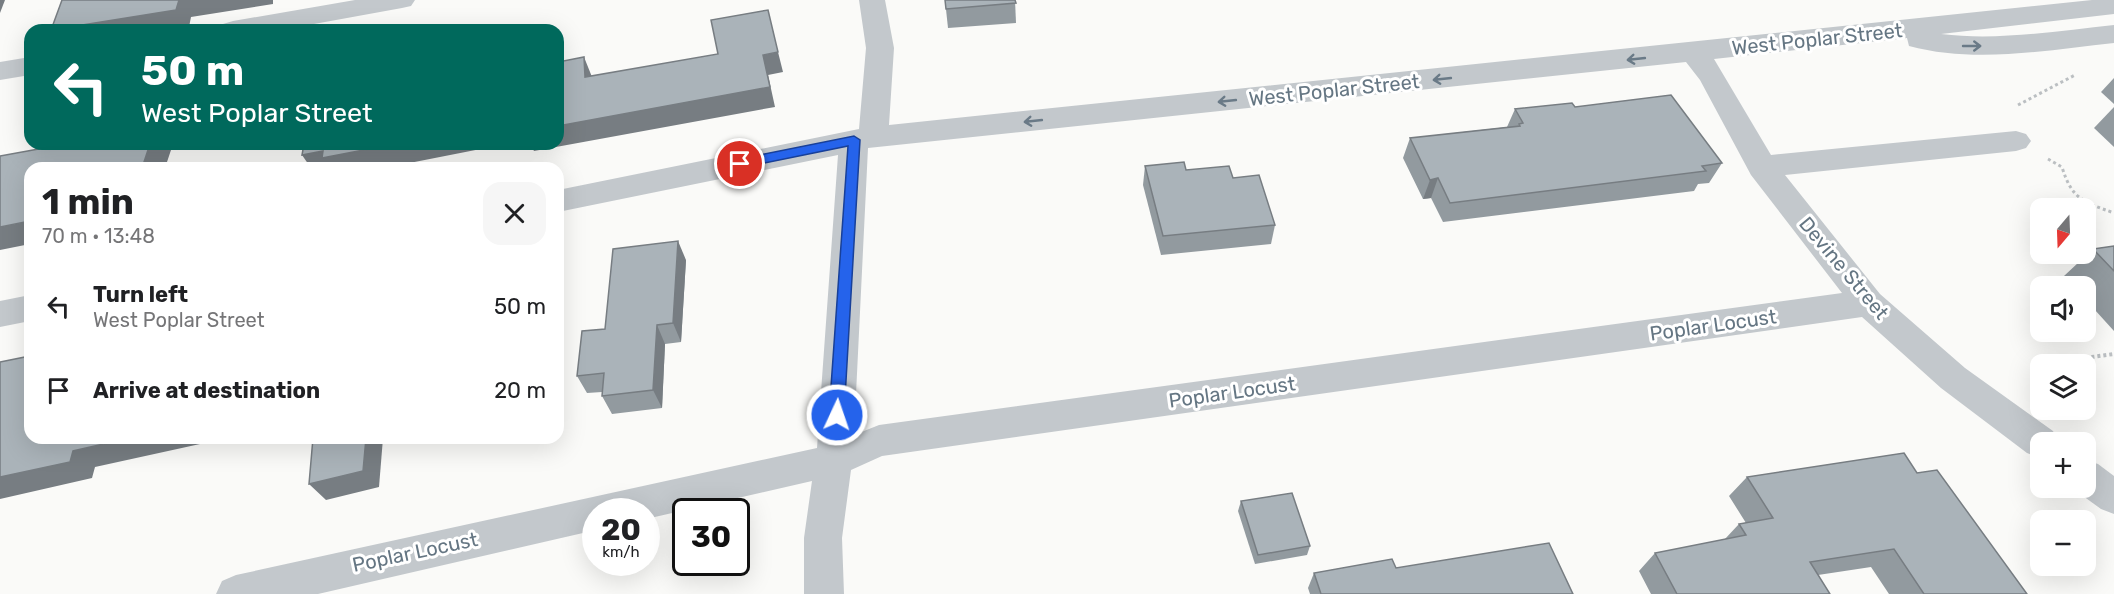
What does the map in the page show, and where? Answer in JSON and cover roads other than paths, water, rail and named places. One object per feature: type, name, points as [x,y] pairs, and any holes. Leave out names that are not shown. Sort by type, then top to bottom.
[{"type":"street","points":[[267,24],[402,0]]},
{"type":"street","points":[[824,594],[823,538],[834,460],[863,139],[880,48],[872,0]]},
{"type":"street","name":"West Poplar Street","points":[[564,200],[863,139],[1694,53],[2114,6]]},
{"type":"street","points":[[1873,33],[1965,46],[2012,45],[2114,34]]},
{"type":"street","name":"Devine Street","points":[[1694,53],[1712,76],[1762,167],[1868,303],[1953,378],[2030,435]]},
{"type":"street","points":[[0,71],[24,67]]},
{"type":"street","points":[[1762,167],[2016,141]]},
{"type":"street","name":"Poplar Locust","points":[[660,499],[834,460],[879,441],[1868,303]]},
{"type":"street","points":[[0,314],[24,309]]},
{"type":"street","points":[[2096,484],[2114,497]]},
{"type":"street","name":"Poplar Locust","points":[[236,594],[582,516]]}]
